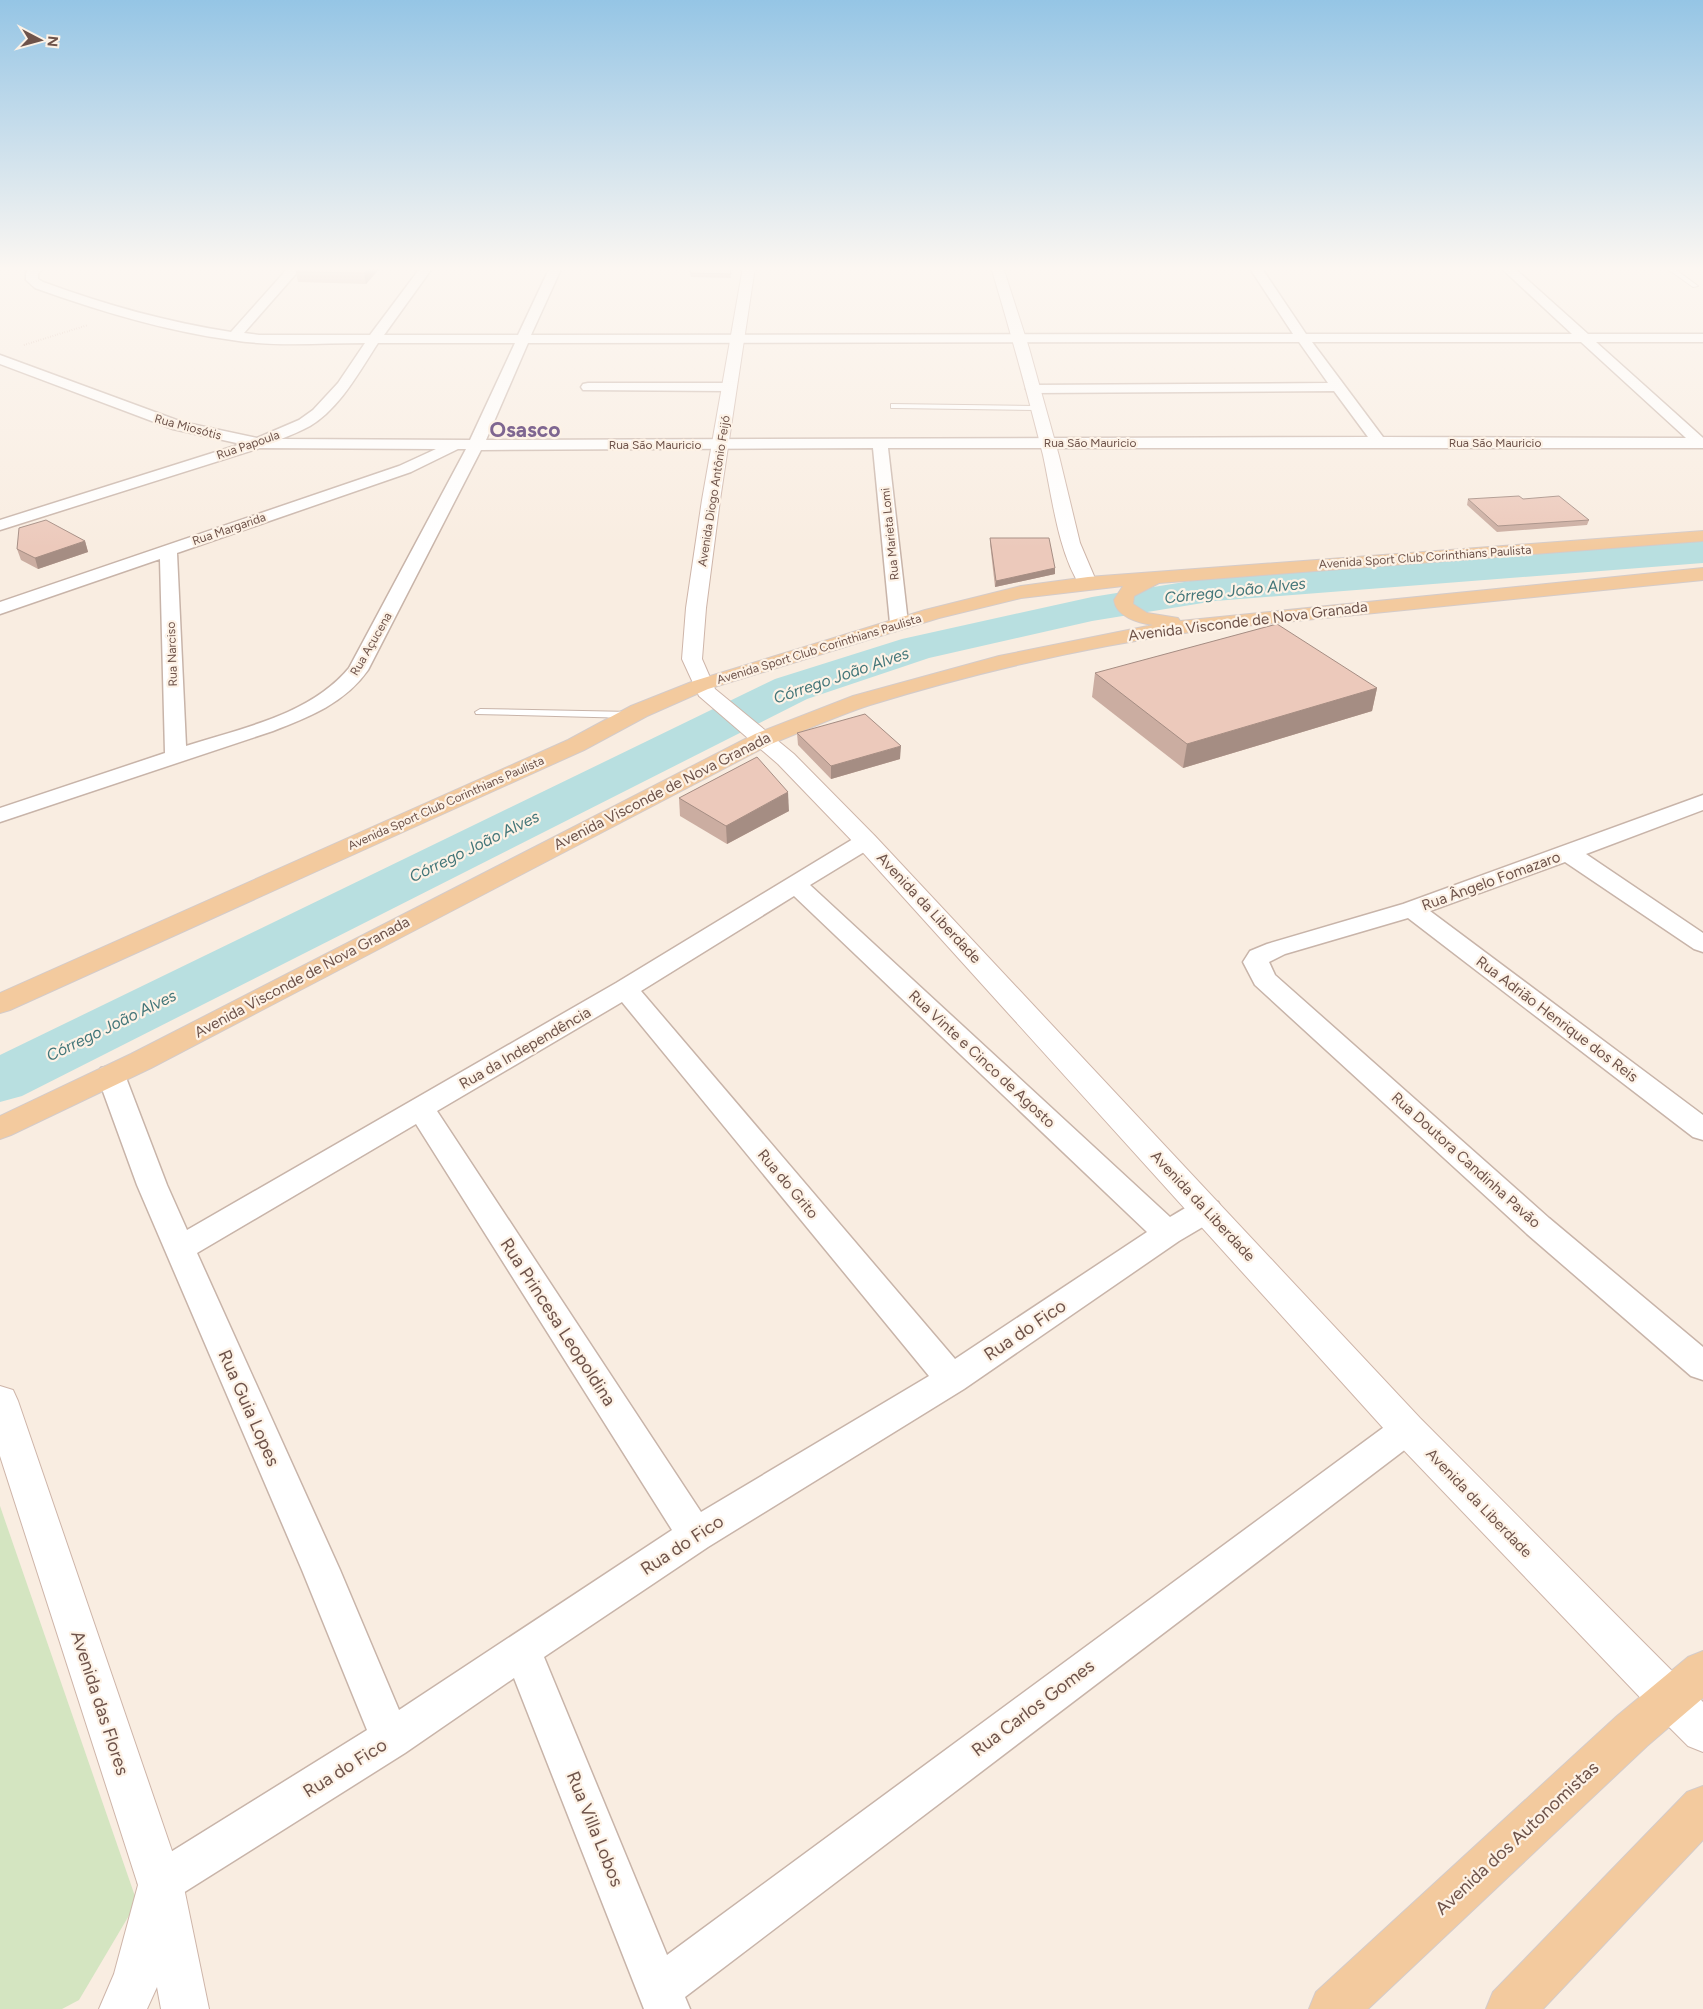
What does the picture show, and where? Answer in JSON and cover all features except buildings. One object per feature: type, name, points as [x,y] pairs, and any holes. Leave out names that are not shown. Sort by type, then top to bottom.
[{"type":"main road","name":"Avenida Diogo Antônio Feijó","points":[[704,688],[692,659],[710,510],[733,361]]},
{"type":"main road","points":[[1025,361],[1071,543],[1088,583]]},
{"type":"main road","name":"Avenida Sport Club Corinthians Paulista","points":[[0,1004],[567,749],[632,715],[704,688],[900,623],[1021,592],[1088,583],[1703,536]]},
{"type":"main road","name":"Avenida Visconde de Nova Granada","points":[[0,1128],[141,1062],[752,731],[1006,660],[1128,635],[1204,624],[1703,574]]},
{"type":"main road","points":[[1162,577],[1125,593],[1122,598],[1126,609],[1142,618],[1204,624]]},
{"type":"main road","name":"Avenida da Liberdade","points":[[704,688],[786,759],[866,841],[1407,1429],[1703,1731]]},
{"type":"main road","name":"Avenida das Flores","points":[[0,1400],[160,1884],[185,2009]]},
{"type":"main road","name":"Avenida dos Autonomistas","points":[[1333,2009],[1669,1698],[1703,1671]]},
{"type":"main road","points":[[1510,2009],[1703,1808]]},
{"type":"main road","points":[[123,2009],[137,1977],[160,1884]]},
{"type":"street","name":"Rua Miosótis","points":[[5,361],[178,426],[259,443],[476,445]]},
{"type":"street","name":"Rua Papoula","points":[[0,525],[259,443],[293,429],[318,412],[343,386],[360,361]]},
{"type":"street","name":"Rua Açucena","points":[[0,815],[266,727],[308,710],[327,699],[348,682],[358,670],[376,637],[476,445],[514,361]]},
{"type":"street","points":[[1318,361],[1379,442]]},
{"type":"street","points":[[1610,361],[1702,443]]},
{"type":"street","points":[[588,387],[729,387]]},
{"type":"street","points":[[1033,389],[1338,387]]},
{"type":"street","name":"Rua São Mauricio","points":[[476,445],[1379,442],[1702,443]]},
{"type":"street","name":"Rua Marieta Lomi","points":[[880,444],[900,623]]},
{"type":"street","name":"Rua Margarida","points":[[0,608],[405,469],[456,445]]},
{"type":"street","name":"Rua Narciso","points":[[168,551],[176,758]]},
{"type":"street","name":"Rua Ângelo Fomazaro","points":[[1276,949],[1412,909],[1702,804]]},
{"type":"street","name":"Rua da Independência","points":[[179,1248],[625,989],[866,841]]},
{"type":"street","points":[[1568,853],[1703,944]]},
{"type":"street","name":"Rua Vinte e Cinco de Agosto","points":[[796,885],[1168,1234]]},
{"type":"street","name":"Rua Adrião Henrique dos Reis","points":[[1412,909],[1703,1130]]},
{"type":"street","name":"Rua Doutora Candinha Pavão","points":[[1276,949],[1259,957],[1256,962],[1264,979],[1538,1226],[1703,1366]]},
{"type":"street","name":"Rua do Grito","points":[[625,989],[952,1379]]},
{"type":"street","name":"Rua Guia Lopes","points":[[111,1075],[152,1185],[321,1570],[391,1739]]},
{"type":"street","name":"Rua Princesa Leopoldina","points":[[421,1109],[695,1535]]},
{"type":"street","name":"Rua do Fico","points":[[160,1884],[391,1739],[695,1535],[952,1379],[1168,1234],[1207,1210]]},
{"type":"street","name":"Rua Carlos Gomes","points":[[663,1999],[1407,1429]]},
{"type":"street","name":"Rua Villa Lobos","points":[[522,1650],[663,1999]]},
{"type":"lane","points":[[894,406],[1037,408]]},
{"type":"lane","points":[[480,712],[632,715]]},
{"type":"green space","points":[[0,1506],[137,1902],[79,2000],[62,2009],[0,2009]]},
{"type":"waterway","name":"Córrego João Alves","points":[[0,1081],[791,689],[917,648],[1092,609],[1215,589],[1703,551]]},
{"type":"district","name":"Osasco","points":[[525,430]]}]
